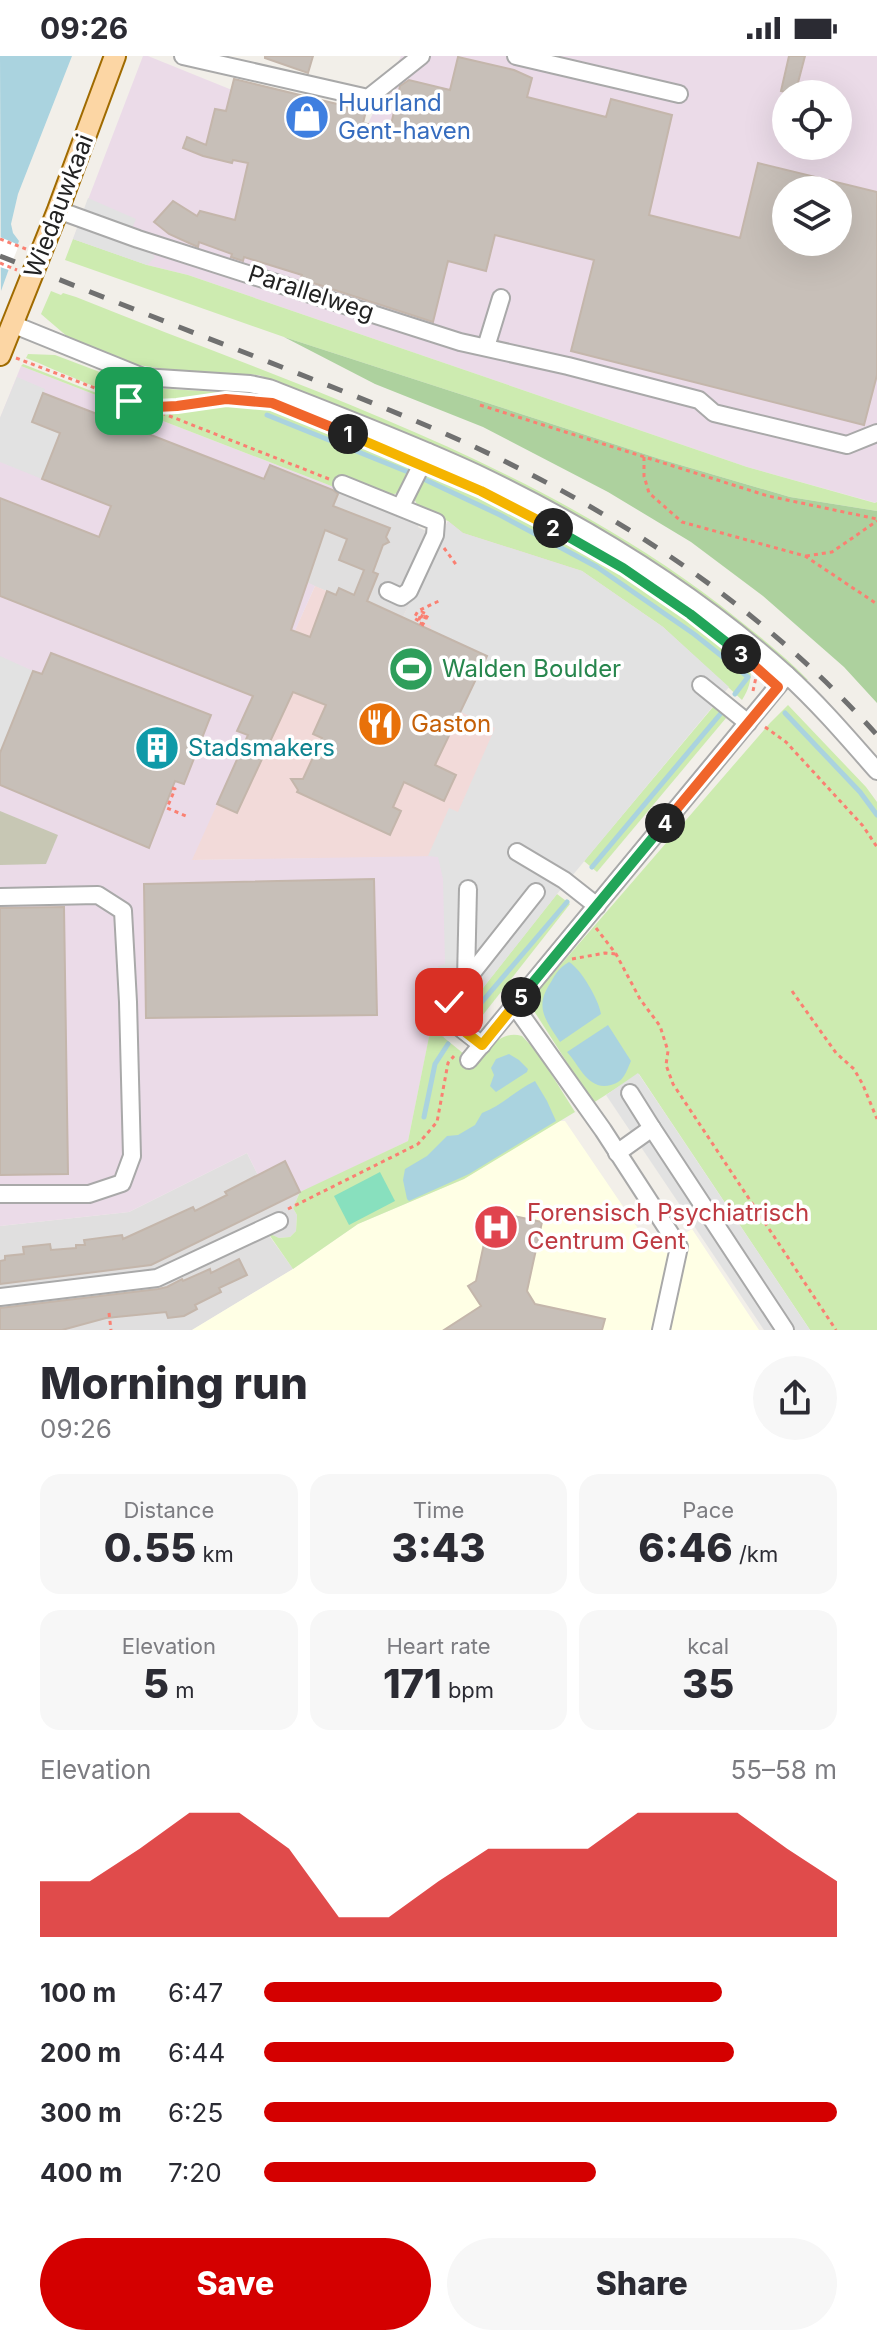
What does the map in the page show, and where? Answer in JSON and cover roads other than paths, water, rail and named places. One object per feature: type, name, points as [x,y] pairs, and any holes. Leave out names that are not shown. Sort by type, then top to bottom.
[{"type":"main road","name":"Wiedauwkaai","points":[[0,354],[115,56]]},
{"type":"street","points":[[183,56],[368,98],[421,56]]},
{"type":"street","points":[[516,56],[679,94]]},
{"type":"street","name":"Parallelweg","points":[[58,210],[138,239],[460,342],[699,400],[714,413],[847,445],[877,433]]},
{"type":"street","points":[[486,347],[501,298]]},
{"type":"street","points":[[12,324],[143,377],[269,388],[428,452],[551,511],[689,598],[776,688],[823,711],[877,771]]},
{"type":"street","points":[[401,506],[428,452]]},
{"type":"street","points":[[342,484],[436,522],[435,535],[409,591],[401,597],[388,591]]},
{"type":"street","points":[[701,685],[751,720]]},
{"type":"street","points":[[469,1060],[776,688]]},
{"type":"street","points":[[517,852],[564,880],[593,911]]},
{"type":"street","points":[[466,979],[468,889]]},
{"type":"street","points":[[482,1045],[445,1016],[449,1002],[536,892]]},
{"type":"street","points":[[0,897],[98,895],[123,911],[132,1156],[122,1183],[89,1194],[0,1194]]},
{"type":"street","points":[[514,1005],[679,1247],[661,1330]]},
{"type":"street","points":[[630,1093],[785,1330]]},
{"type":"street","points":[[617,1153],[652,1128]]},
{"type":"street","points":[[0,1297],[157,1278],[279,1221]]},
{"type":"water","points":[[0,56],[72,56],[18,194],[11,224],[19,241],[1,291]]},
{"type":"water","points":[[569,962],[589,985],[601,1014],[560,1042],[546,1020],[542,1006],[546,991],[557,973]]},
{"type":"water","points":[[608,1025],[631,1061],[619,1082],[603,1086],[590,1081],[567,1052]]},
{"type":"water","points":[[509,1054],[528,1069],[527,1072],[496,1092],[490,1086],[494,1075],[491,1068],[496,1059]]},
{"type":"water","points":[[535,1081],[556,1121],[469,1174],[409,1201],[407,1199],[403,1180],[405,1169],[427,1156],[447,1136],[458,1135],[475,1125],[482,1113]]},
{"type":"waterway","points":[[267,415],[413,474],[500,515],[597,567],[694,634],[748,677],[735,694]]},
{"type":"waterway","points":[[592,867],[722,712]]},
{"type":"waterway","points":[[785,713],[860,792],[877,815]]},
{"type":"waterway","points":[[469,1017],[567,902]]},
{"type":"waterway","points":[[424,1117],[435,1064],[448,1044]]},
{"type":"railway","points":[[0,256],[416,421],[523,470],[579,500],[687,568],[738,606],[787,646],[877,735]]},
{"type":"place","name":"Huurland Gent-haven","points":[[307,117]]},
{"type":"place","name":"Walden Boulder","points":[[411,669]]},
{"type":"place","name":"Gaston","points":[[380,724]]},
{"type":"place","name":"Stadsmakers","points":[[157,748]]},
{"type":"place","name":"Forensisch Psychiatrisch Centrum Gent","points":[[496,1227]]}]
